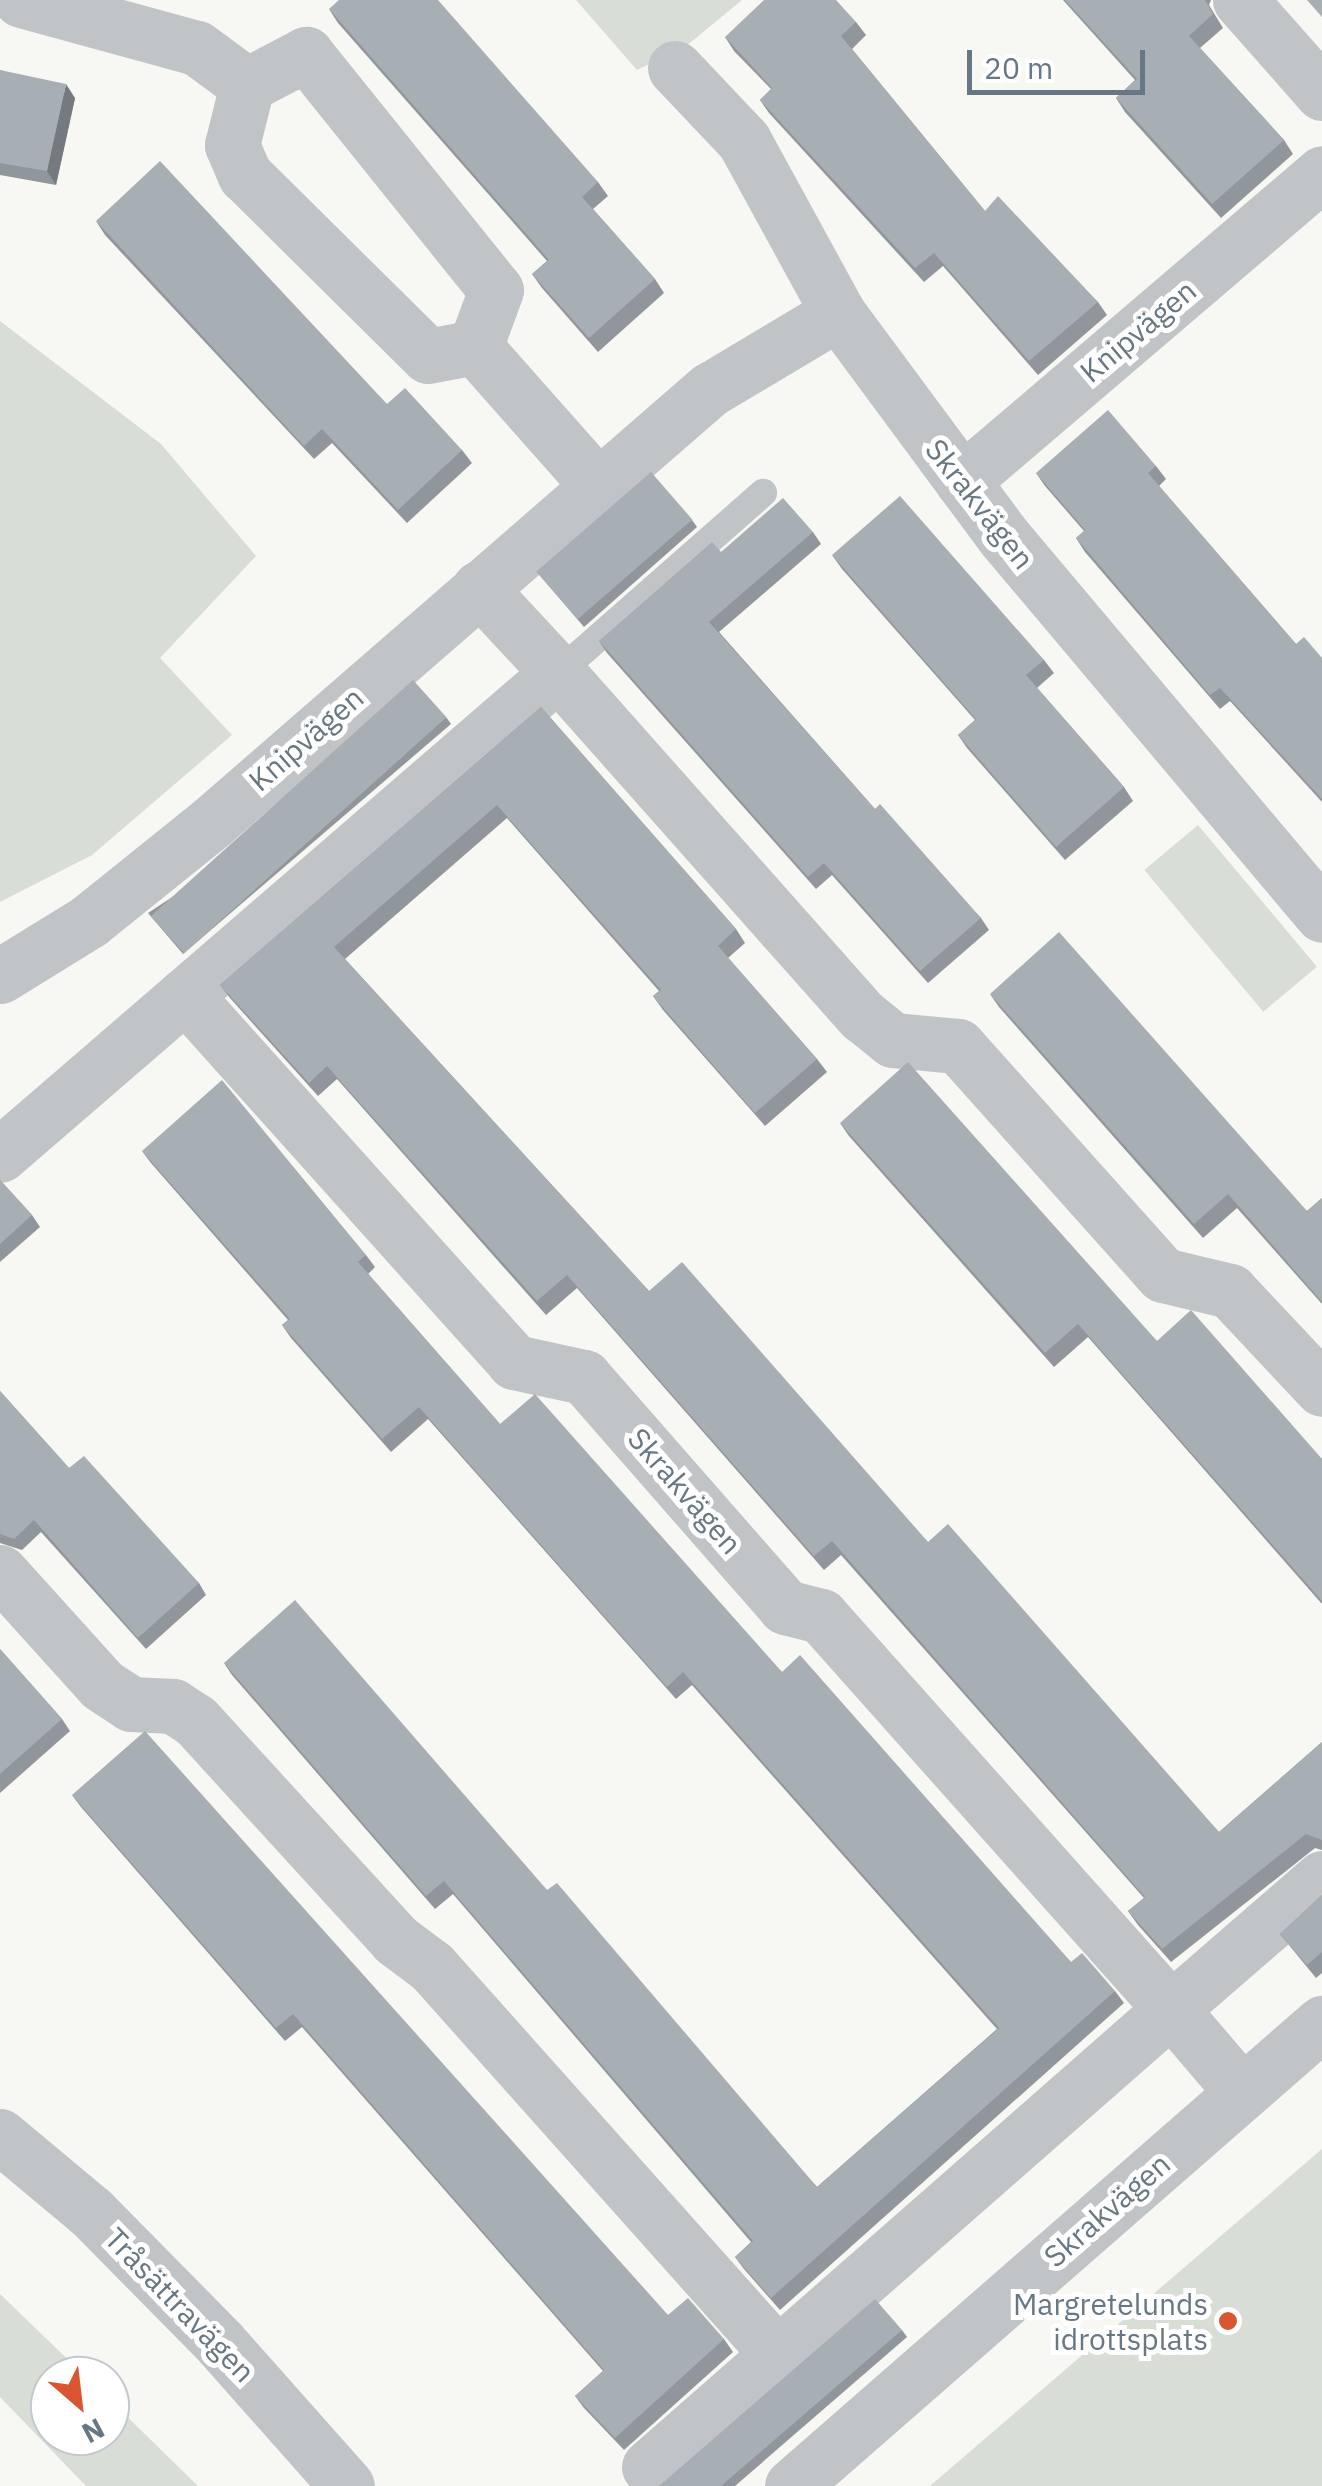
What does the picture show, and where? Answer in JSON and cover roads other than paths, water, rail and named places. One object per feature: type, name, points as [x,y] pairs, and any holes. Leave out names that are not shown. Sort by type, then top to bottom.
[{"type":"street","points":[[20,0],[198,48],[247,85]]},
{"type":"street","points":[[1240,0],[1322,93]]},
{"type":"street","points":[[306,54],[496,290],[475,347],[428,356],[245,175],[232,145],[247,85],[306,54]]},
{"type":"street","name":"Skrakvägen","points":[[675,68],[744,142],[838,314],[962,480],[1322,915]]},
{"type":"street","name":"Knipvägen","points":[[962,480],[1319,181]]},
{"type":"street","name":"Knipvägen","points":[[0,976],[88,921],[212,822],[709,390],[838,314]]},
{"type":"street","points":[[475,347],[597,485]]},
{"type":"street","points":[[479,588],[863,1016],[893,1040],[958,1046],[1162,1274],[1230,1291],[1322,1390]]},
{"type":"street","points":[[0,1155],[558,673]]},
{"type":"street","name":"Skrakvägen","points":[[185,995],[514,1362],[584,1377],[786,1607],[821,1616],[1242,2092]]},
{"type":"street","points":[[0,1572],[102,1685],[131,1704],[173,1706],[196,1721],[396,1940],[432,1968],[780,2357]]},
{"type":"street","points":[[648,2467],[780,2357],[1322,1878]]},
{"type":"street","name":"Skrakvägen","points":[[792,2486],[1322,2023]]},
{"type":"street","name":"Tråsättravägen","points":[[0,2136],[91,2212],[208,2330],[346,2486]]},
{"type":"lane","points":[[558,673],[763,493]]},
{"type":"place","name":"Margretelunds idrottsplats","points":[[1228,2321]]}]
